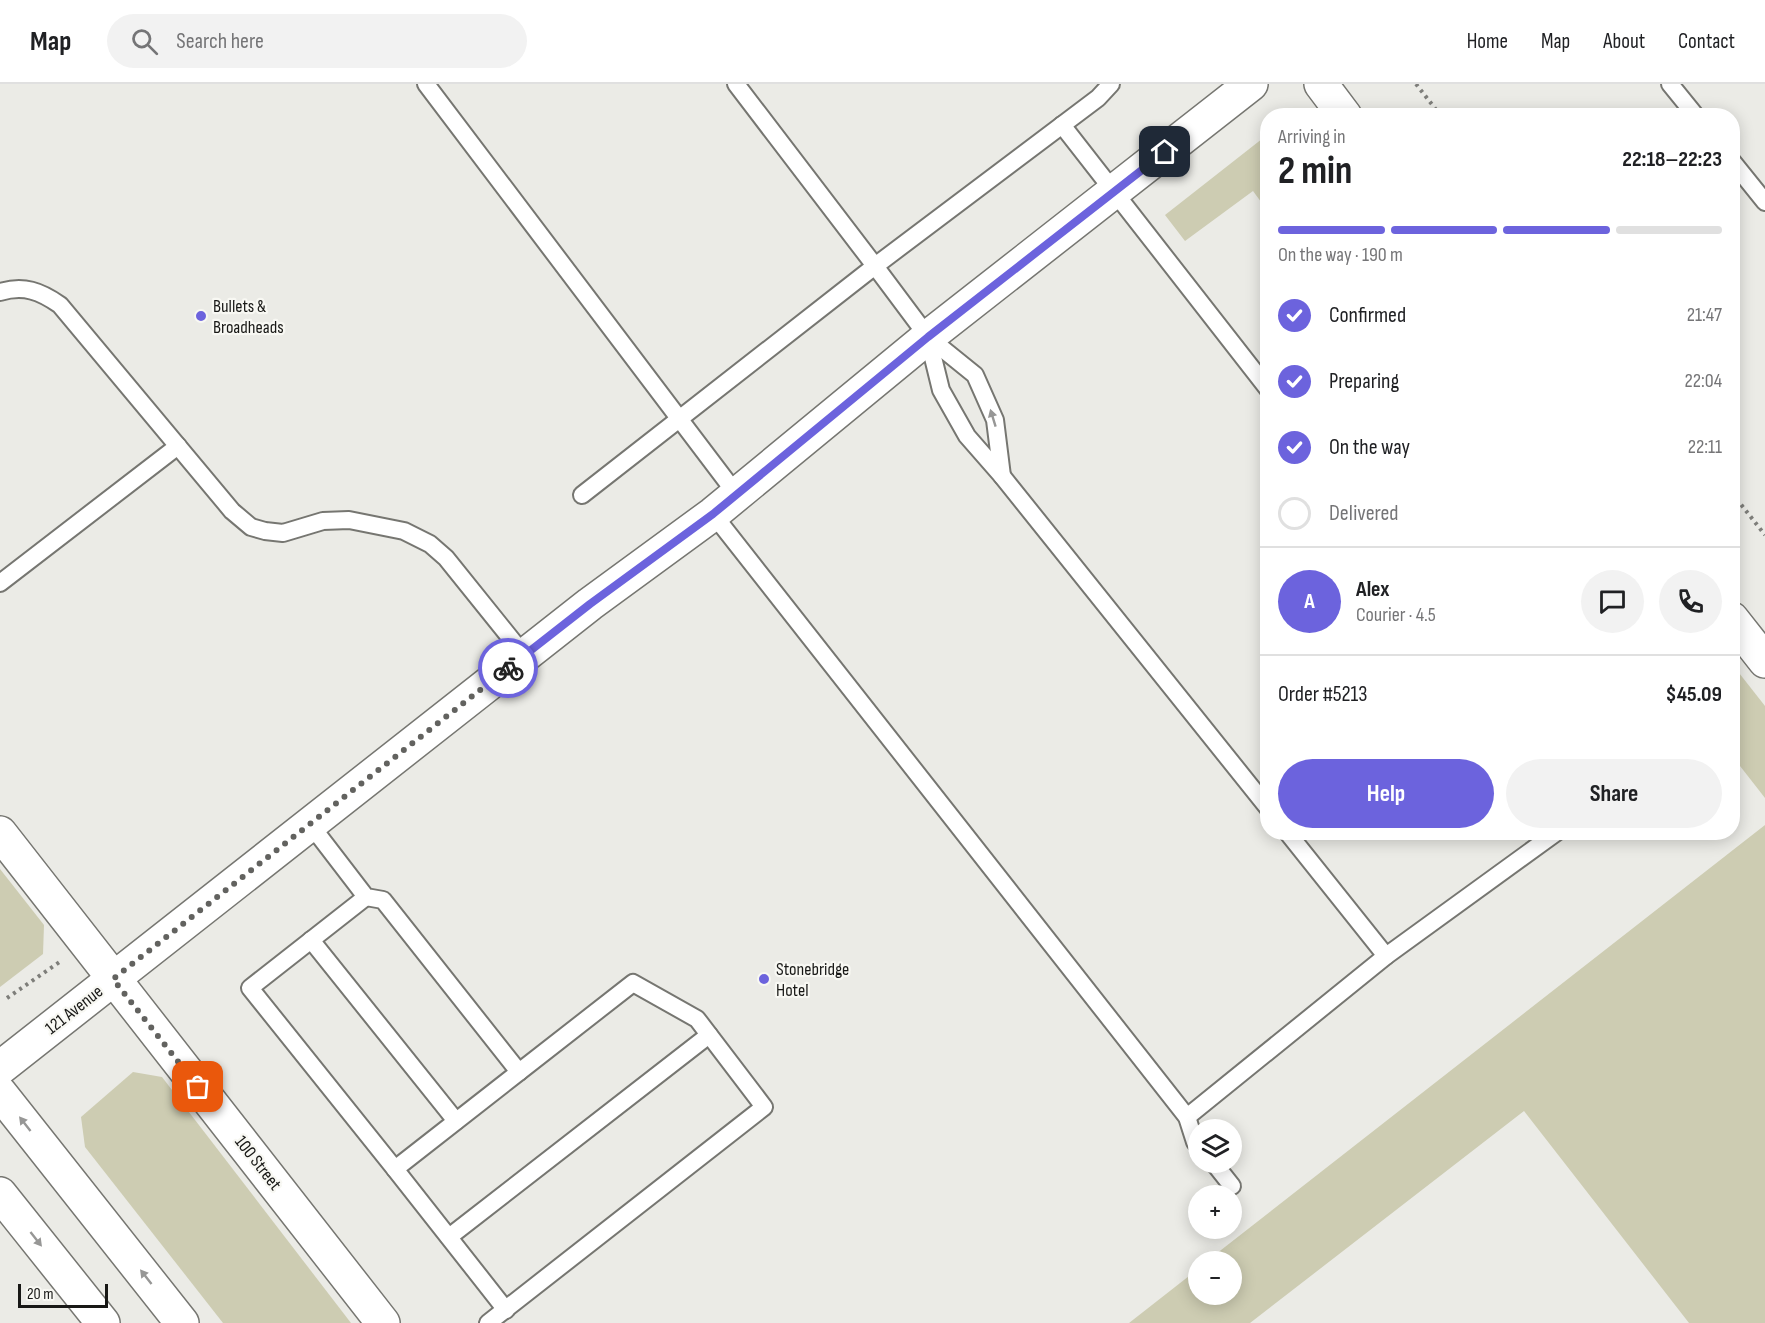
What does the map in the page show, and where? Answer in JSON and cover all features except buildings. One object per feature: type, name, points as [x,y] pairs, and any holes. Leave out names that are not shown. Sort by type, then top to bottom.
[{"type":"street","name":"121 Avenue","points":[[0,1068],[590,604],[725,504],[928,337],[1251,84]]},
{"type":"street","points":[[1321,84],[1339,108]]},
{"type":"street","points":[[1740,629],[1765,661]]},
{"type":"street","name":"100 Street","points":[[0,833],[383,1323]]},
{"type":"street","points":[[0,1093],[182,1323]]},
{"type":"street","points":[[0,1194],[103,1323]]},
{"type":"lane","points":[[426,84],[681,419],[725,504],[1188,1120]]},
{"type":"lane","points":[[736,84],[928,337],[975,375],[995,420],[1002,476]]},
{"type":"lane","points":[[582,495],[875,266],[1098,98],[1111,84]]},
{"type":"lane","points":[[1671,84],[1690,108]]},
{"type":"lane","points":[[1062,125],[1260,379]]},
{"type":"lane","points":[[1740,171],[1765,202]]},
{"type":"lane","points":[[0,292],[14,288],[30,290],[45,294],[60,304],[232,511],[251,527],[283,533],[323,521],[349,520],[404,531],[430,544],[446,558],[524,656]]},
{"type":"lane","points":[[928,337],[941,390],[967,436],[1002,476],[1260,798]]},
{"type":"lane","points":[[0,583],[178,446]]},
{"type":"lane","points":[[310,824],[366,897],[383,900],[519,1072]]},
{"type":"lane","points":[[1293,840],[1386,956]]},
{"type":"lane","points":[[1187,1117],[1386,956],[1546,840]]},
{"type":"lane","points":[[366,897],[250,988],[506,1310]]},
{"type":"lane","points":[[311,940],[456,1121]]},
{"type":"lane","points":[[395,1169],[633,983],[697,1019],[764,1107],[488,1323]]},
{"type":"lane","points":[[449,1237],[710,1035]]},
{"type":"lane","points":[[1222,1173],[1231,1185]]},
{"type":"path","points":[[1416,84],[1435,108]]},
{"type":"path","points":[[1740,503],[1765,535]]},
{"type":"path","points":[[7,998],[67,957]]},
{"type":"green space","points":[[1260,140],[1260,200],[1253,191],[1185,241],[1165,215]]},
{"type":"green space","points":[[1740,674],[1765,706],[1765,798],[1740,766]]},
{"type":"green space","points":[[1765,825],[1765,1323],[1689,1323],[1524,1111],[1250,1323],[1129,1323],[1188,1277],[1188,1305],[1242,1305],[1242,1251],[1220,1251],[1235,1239],[1242,1239],[1242,1234]]},
{"type":"green space","points":[[0,869],[44,925],[43,954],[0,987]]},
{"type":"green space","points":[[133,1072],[162,1077],[351,1323],[223,1323],[85,1147],[81,1117]]},
{"type":"way so far","points":[[198,1087],[113,979],[508,668]]},
{"type":"place","name":"Bullets & Broadheads","points":[[201,316]]},
{"type":"place","name":"Stonebridge Hotel","points":[[764,979]]},
{"type":"route","points":[[508,668],[590,604],[713,514],[928,337],[1165,152]]}]
